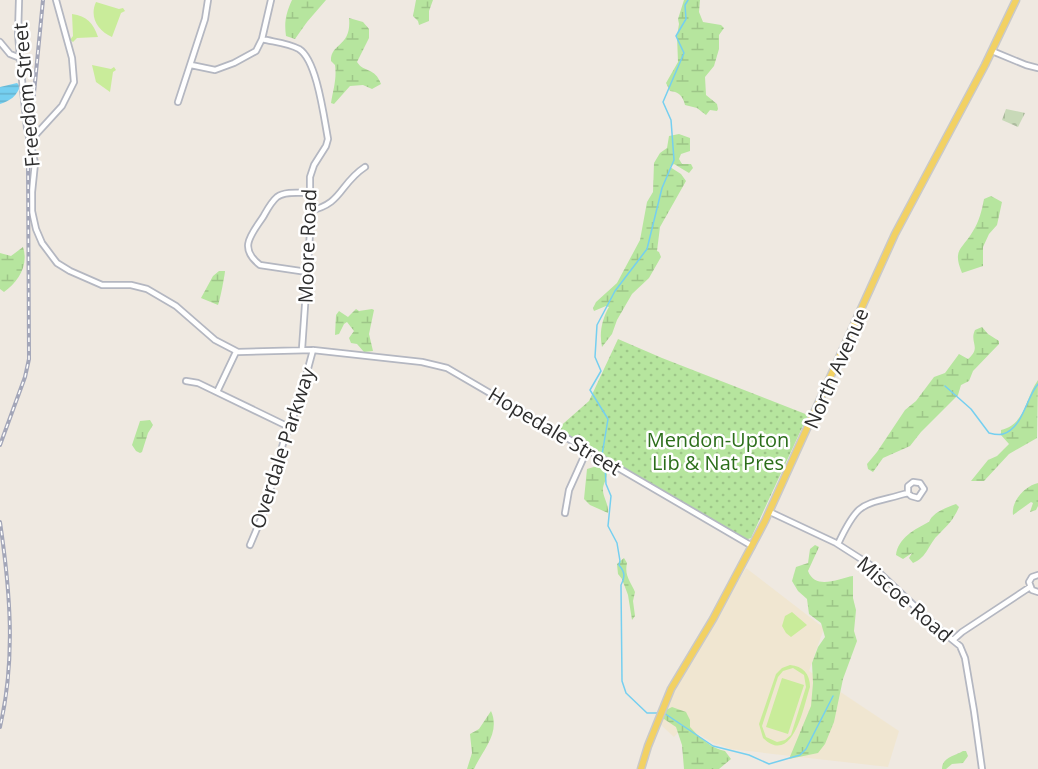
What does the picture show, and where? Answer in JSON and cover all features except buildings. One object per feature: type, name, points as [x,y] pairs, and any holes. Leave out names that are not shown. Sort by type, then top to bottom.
[{"type":"main road","name":"North Avenue","points":[[641,769],[674,684],[713,618],[770,512],[895,234],[992,51],[1016,0]]},
{"type":"street","name":"Freedom Street","points":[[19,0],[20,58],[27,128],[35,163],[31,199],[34,220],[44,248],[53,259],[70,271],[102,285],[131,285],[147,289],[176,306],[215,340],[236,352]]},
{"type":"street","points":[[30,141],[62,106],[75,82],[72,58],[56,0]]},
{"type":"street","points":[[178,102],[191,65],[208,0]]},
{"type":"street","points":[[191,65],[207,70],[219,69],[256,51],[262,39],[271,0]]},
{"type":"street","name":"Moore Road","points":[[262,39],[298,49],[305,54],[311,64],[328,139],[312,169],[309,193],[302,349]]},
{"type":"street","points":[[0,42],[10,54],[20,58]]},
{"type":"street","points":[[992,51],[1038,68]]},
{"type":"street","points":[[309,211],[330,204],[352,176],[365,167]]},
{"type":"street","points":[[307,272],[260,265],[250,254],[248,243],[276,197],[290,193],[309,193]]},
{"type":"street","points":[[217,392],[236,352],[244,354],[260,351],[313,350]]},
{"type":"street","name":"Hopedale Street","points":[[313,350],[422,362],[447,368],[752,546]]},
{"type":"street","name":"Overdale Parkway","points":[[250,546],[264,512],[275,468],[302,394],[313,350]]},
{"type":"street","points":[[186,381],[198,383],[289,427]]},
{"type":"street","points":[[565,513],[569,490],[587,450]]},
{"type":"street","points":[[838,544],[850,519],[860,507],[908,493]]},
{"type":"street","name":"Miscoe Road","points":[[770,512],[862,558],[884,574],[961,648],[981,748],[982,769]]},
{"type":"street","points":[[1030,587],[1030,579],[1038,575]]},
{"type":"street","points":[[953,640],[1030,587]]},
{"type":"street","points":[[1030,587],[1038,592]]},
{"type":"shaded area","points":[[746,568],[824,628],[809,671],[899,731],[888,767],[730,749],[717,745],[684,726],[674,737],[660,724],[676,687]]},
{"type":"green space","points":[[292,0],[326,0],[295,39],[286,36],[285,31],[288,9]]},
{"type":"green space","points":[[416,0],[433,0],[429,11],[429,21],[419,25],[413,16]]},
{"type":"green space","points":[[684,0],[700,0],[699,12],[703,22],[721,25],[724,28],[719,35],[719,49],[714,66],[705,77],[706,95],[717,104],[718,109],[717,111],[710,110],[706,115],[697,108],[685,105],[682,97],[670,91],[666,83],[678,62],[678,19]]},
{"type":"green space","points":[[96,2],[119,9],[123,8],[125,11],[121,13],[112,37],[96,23],[94,8]]},
{"type":"green space","points":[[72,14],[82,16],[89,21],[98,37],[77,38],[73,42],[70,40],[73,36]]},
{"type":"green space","points":[[349,18],[363,22],[369,29],[369,38],[357,62],[363,68],[373,72],[381,84],[372,89],[363,85],[350,86],[334,104],[331,103],[335,80],[332,55],[347,34]]},
{"type":"green space","points":[[92,65],[111,69],[114,67],[116,70],[113,72],[110,92],[96,82]]},
{"type":"green space","points":[[1006,109],[1025,113],[1018,127],[1002,120]]},
{"type":"green space","points":[[679,134],[690,138],[690,151],[681,154],[679,159],[682,164],[691,164],[693,168],[689,173],[674,164],[670,167],[681,174],[686,181],[660,227],[657,251],[661,257],[649,278],[632,294],[612,334],[602,347],[602,326],[609,307],[594,311],[593,308],[596,302],[617,283],[640,240],[647,202],[653,192],[654,163],[660,153],[667,148],[669,136]]},
{"type":"green space","points":[[991,196],[1002,202],[997,225],[989,234],[983,247],[983,266],[962,273],[958,254],[977,224],[984,199]]},
{"type":"green space","points":[[23,247],[25,261],[21,273],[4,292],[0,289],[0,253],[11,256]]},
{"type":"green space","points":[[219,271],[225,271],[218,305],[201,298],[213,276]]},
{"type":"green space","points":[[356,309],[359,311],[374,310],[369,334],[373,351],[364,352],[357,344],[351,343],[349,338],[354,331],[347,322],[339,334],[335,335],[336,315],[339,311],[348,317]]},
{"type":"green space","points":[[982,327],[999,341],[999,344],[973,371],[969,381],[961,385],[958,395],[910,446],[883,458],[873,472],[868,469],[867,464],[905,410],[916,401],[934,377],[945,373],[959,354],[968,359],[972,355],[975,348],[973,338],[975,330]]},
{"type":"green space","name":"Mendon-Upton Lib & Nat Pres","points":[[618,339],[808,415],[751,538],[745,540],[556,430],[589,401]]},
{"type":"green space","points":[[1038,380],[1037,438],[1009,454],[984,481],[971,481],[988,460],[997,456],[1009,444],[1001,435],[1001,430],[1016,422]]},
{"type":"green space","points":[[150,420],[153,425],[140,453],[132,445],[140,421]]},
{"type":"green space","points":[[597,466],[607,473],[603,491],[608,513],[590,505],[584,499],[587,469]]},
{"type":"green space","points":[[1038,483],[1036,510],[1030,512],[1033,503],[1031,502],[1013,515],[1014,505],[1020,495],[1028,487]]},
{"type":"green space","points":[[956,504],[959,507],[953,518],[922,557],[913,563],[909,558],[912,553],[903,559],[896,555],[900,544],[908,535],[929,522],[937,513]]},
{"type":"green space","points":[[815,545],[819,547],[808,571],[812,577],[828,582],[853,576],[853,598],[856,610],[854,631],[857,641],[843,679],[834,722],[825,744],[818,753],[789,759],[811,706],[812,663],[825,637],[821,623],[809,614],[807,599],[792,581],[796,567],[808,563],[810,549]]},
{"type":"green space","points":[[624,558],[627,563],[627,575],[635,592],[633,601],[635,616],[632,620],[628,595],[618,574],[617,564]]},
{"type":"green space","points":[[792,612],[807,625],[791,637],[782,626],[785,616]]},
{"type":"green space","points":[[790,665],[802,669],[809,678],[810,687],[796,730],[782,745],[773,745],[763,738],[759,724],[776,674],[782,668]],"holes":[[[793,668],[804,675],[806,687],[791,735],[777,742],[766,737],[762,726],[778,677],[783,671]]]},
{"type":"green space","points":[[782,678],[804,685],[788,734],[766,727]]},
{"type":"green space","points":[[672,707],[686,712],[690,720],[690,727],[711,745],[725,751],[731,759],[719,769],[684,769],[682,745],[676,727],[661,717],[664,711]]},
{"type":"green space","points":[[491,711],[494,727],[489,742],[474,769],[467,769],[472,753],[470,734],[479,729]]},
{"type":"green space","points":[[966,751],[968,756],[963,763],[952,764],[942,769],[947,759]]},
{"type":"water","points":[[17,83],[20,86],[15,95],[0,104],[0,87]]},
{"type":"waterway","points":[[602,455],[608,419],[590,390],[601,371],[595,357],[597,325],[615,291],[647,249],[662,188],[674,160],[671,120],[663,102],[684,53],[676,36],[686,19],[685,5],[688,0]]},
{"type":"waterway","points":[[945,386],[971,409],[989,433],[1003,434],[1010,431],[1020,419],[1038,384]]},
{"type":"waterway","points":[[605,466],[606,484],[611,496],[608,526],[617,543],[619,565],[624,574],[621,585],[622,681],[626,693],[647,713],[657,713]]},
{"type":"waterway","points":[[664,713],[713,746],[749,755],[769,764],[800,755],[806,749],[833,696]]},
{"type":"railway","points":[[0,445],[25,377],[29,359],[28,155],[43,0]]},
{"type":"railway","points":[[0,522],[10,624],[8,676],[0,727]]}]
